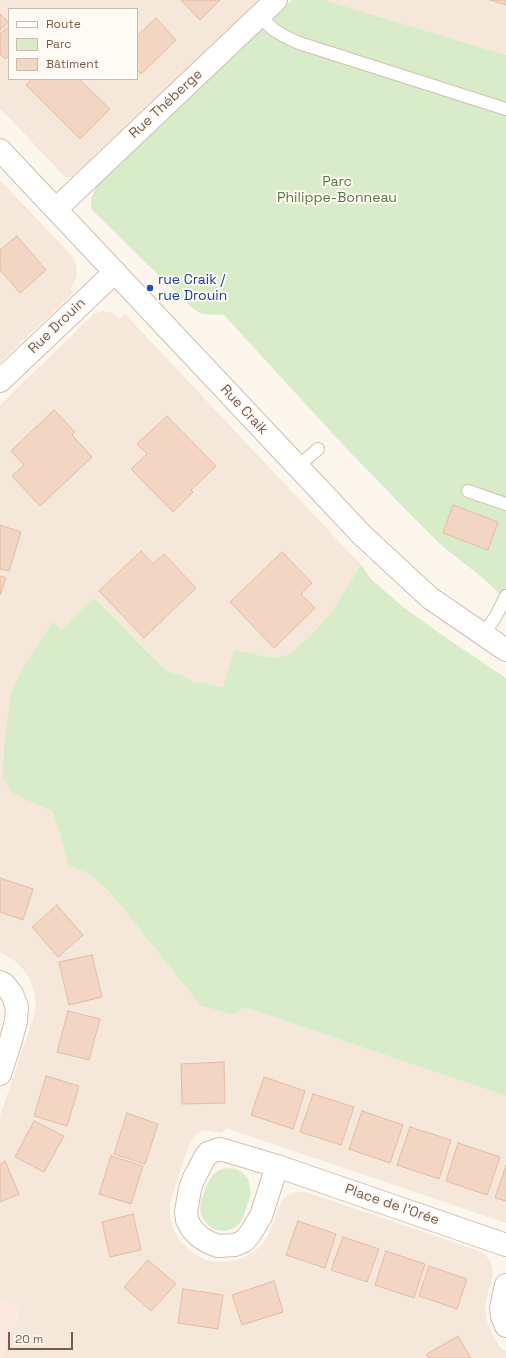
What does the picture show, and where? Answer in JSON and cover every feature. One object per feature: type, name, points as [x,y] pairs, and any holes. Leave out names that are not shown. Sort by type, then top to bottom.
[{"type":"street","name":"Rue Théberge","points":[[56,209],[276,0]]},
{"type":"street","name":"Rue Craik","points":[[0,150],[362,535],[424,593],[506,650]]},
{"type":"street","name":"Rue Drouin","points":[[0,381],[115,272]]},
{"type":"street","points":[[0,982],[4,984],[12,994],[17,1006],[16,1021],[0,1074]]},
{"type":"street","name":"Place de l'Orée","points":[[277,1166],[261,1216],[244,1241],[235,1245],[218,1246],[200,1237],[192,1229],[187,1220],[186,1212],[187,1202],[194,1178],[208,1154],[215,1150],[225,1150],[277,1166],[506,1244]]},
{"type":"street","points":[[506,1285],[502,1308],[502,1316],[506,1326]]},
{"type":"lane","points":[[259,16],[274,30],[300,43],[506,108]]},
{"type":"lane","points":[[297,467],[318,449]]},
{"type":"lane","points":[[468,491],[506,504]]},
{"type":"lane","points":[[483,635],[498,612],[506,596]]},
{"type":"shaded area","points":[[0,0],[260,0],[77,172],[71,177],[65,177],[0,108]]},
{"type":"shaded area","points":[[324,0],[506,0],[506,55]]},
{"type":"shaded area","points":[[0,180],[71,255],[76,264],[77,277],[70,289],[73,293],[0,363]]},
{"type":"shaded area","points":[[102,311],[110,312],[120,319],[125,314],[361,565],[331,613],[312,634],[290,654],[274,658],[234,650],[223,687],[192,681],[184,676],[166,671],[96,598],[61,630],[53,621],[24,666],[11,692],[13,794],[52,811],[69,866],[89,874],[109,891],[201,1006],[235,1015],[244,1007],[506,1096],[506,1223],[226,1128],[222,1133],[204,1130],[196,1134],[189,1144],[170,1202],[170,1217],[173,1229],[181,1242],[189,1250],[201,1258],[213,1262],[227,1262],[240,1259],[254,1252],[263,1243],[270,1232],[283,1199],[298,1192],[306,1192],[476,1250],[485,1254],[491,1263],[493,1274],[485,1304],[486,1318],[491,1332],[500,1347],[506,1351],[506,1358],[2,1358],[20,1309],[0,1298],[0,1116],[33,1019],[36,1005],[34,991],[24,970],[14,960],[0,952],[0,405],[94,314]]},
{"type":"shaded area","points":[[0,1298],[20,1309],[2,1358],[0,1358]]},
{"type":"green space","name":"Parc Philippe-Bonneau","points":[[292,0],[324,0],[506,55],[506,600],[484,579],[441,545],[405,509],[345,447],[224,315],[202,314],[192,308],[91,209],[91,199],[96,187],[103,179]]},
{"type":"green space","points":[[361,565],[372,580],[402,606],[506,678],[506,1096],[244,1007],[235,1015],[201,1006],[109,891],[89,874],[69,866],[52,811],[13,794],[3,777],[4,748],[11,692],[24,666],[53,621],[61,630],[95,598],[166,671],[184,676],[192,681],[223,687],[234,650],[274,658],[290,654],[312,634],[331,613]]},
{"type":"green space","points":[[227,1168],[236,1169],[243,1173],[248,1179],[251,1193],[243,1218],[239,1224],[232,1229],[223,1231],[213,1229],[207,1224],[202,1217],[200,1209],[201,1201],[208,1182],[219,1170]]},
{"type":"building","points":[[181,0],[220,0],[200,20]]},
{"type":"building","points":[[490,0],[506,0],[506,5]]},
{"type":"building","points":[[0,14],[8,22],[0,30]]},
{"type":"building","points":[[156,18],[176,40],[141,74],[138,71],[138,35]]},
{"type":"building","points":[[8,27],[8,57],[5,59],[0,54],[0,34]]},
{"type":"building","points":[[31,80],[80,80],[110,109],[80,139],[26,85]]},
{"type":"building","points":[[17,236],[46,270],[20,293],[0,270],[0,250]]},
{"type":"building","points":[[54,410],[75,432],[72,435],[92,457],[40,506],[12,476],[24,465],[11,451]]},
{"type":"building","points":[[167,416],[216,466],[191,490],[193,492],[173,512],[131,469],[147,454],[137,444]]},
{"type":"building","points":[[453,505],[498,522],[488,550],[443,533]]},
{"type":"building","points":[[0,525],[21,532],[9,571],[0,569]]},
{"type":"building","points":[[141,551],[153,564],[164,554],[196,588],[144,638],[99,591]]},
{"type":"building","points":[[282,552],[312,583],[301,594],[315,608],[274,648],[230,602]]},
{"type":"building","points":[[0,576],[6,578],[0,595]]},
{"type":"building","points":[[0,878],[33,889],[23,920],[0,912]]},
{"type":"building","points":[[57,905],[83,935],[58,957],[32,927]]},
{"type":"building","points":[[92,955],[102,997],[69,1005],[59,962]]},
{"type":"building","points":[[68,1011],[100,1019],[89,1060],[57,1052]]},
{"type":"building","points":[[224,1062],[225,1103],[182,1104],[181,1064]]},
{"type":"building","points":[[46,1076],[79,1086],[67,1126],[34,1116]]},
{"type":"building","points":[[264,1077],[305,1091],[293,1129],[251,1115]]},
{"type":"building","points":[[313,1094],[354,1107],[341,1145],[300,1132]]},
{"type":"building","points":[[362,1111],[403,1125],[390,1163],[349,1149]]},
{"type":"building","points":[[127,1113],[158,1124],[145,1164],[114,1154]]},
{"type":"building","points":[[34,1121],[64,1136],[44,1172],[15,1157]]},
{"type":"building","points":[[410,1127],[451,1140],[439,1179],[397,1165]]},
{"type":"building","points":[[458,1143],[500,1157],[487,1195],[446,1181]]},
{"type":"building","points":[[111,1156],[143,1166],[131,1204],[99,1194]]},
{"type":"building","points":[[5,1161],[19,1194],[0,1202],[0,1164]]},
{"type":"building","points":[[506,1165],[506,1201],[495,1198]]},
{"type":"building","points":[[133,1214],[141,1250],[110,1257],[102,1222]]},
{"type":"building","points":[[298,1221],[336,1234],[325,1268],[286,1255]]},
{"type":"building","points":[[343,1237],[379,1249],[367,1282],[331,1270]]},
{"type":"building","points":[[386,1251],[425,1264],[414,1298],[375,1285]]},
{"type":"building","points":[[148,1260],[176,1284],[151,1311],[124,1287]]},
{"type":"building","points":[[429,1266],[467,1279],[457,1309],[419,1296]]},
{"type":"building","points":[[274,1281],[283,1312],[242,1325],[232,1295]]},
{"type":"building","points":[[183,1289],[223,1295],[218,1329],[178,1323]]},
{"type":"building","points":[[458,1336],[471,1358],[429,1358],[427,1354]]},
{"type":"place","name":"rue Craik / rue Drouin","points":[[150,288]]}]
